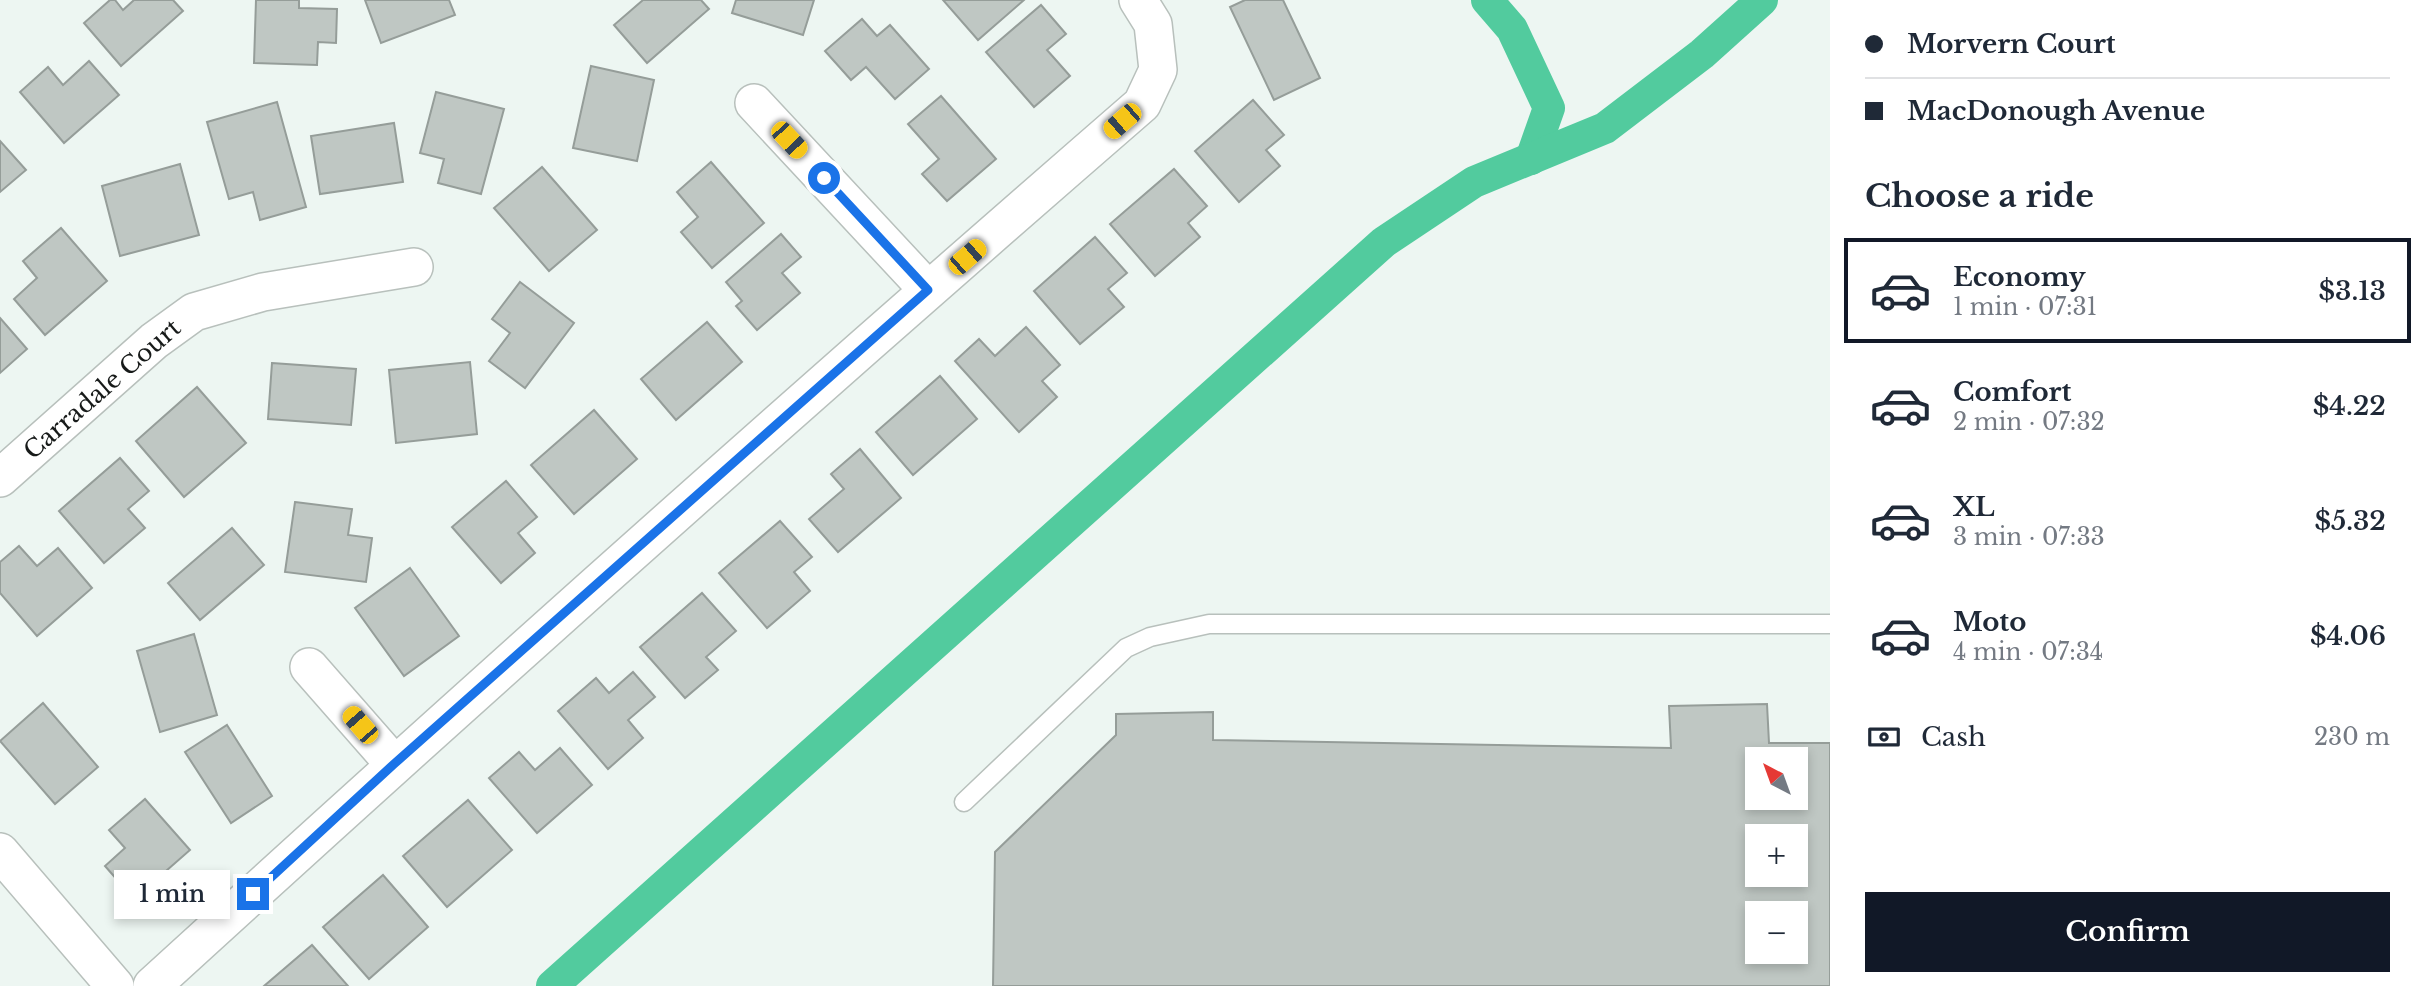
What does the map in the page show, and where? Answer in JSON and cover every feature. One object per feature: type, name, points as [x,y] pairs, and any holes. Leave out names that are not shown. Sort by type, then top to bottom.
[{"type":"street","points":[[152,986],[394,764],[928,290],[1142,104],[1158,70],[1153,24],[1138,0]]},
{"type":"street","points":[[754,103],[928,290]]},
{"type":"street","name":"Carradale Court","points":[[0,478],[154,341],[194,312],[263,292],[414,267]]},
{"type":"street","points":[[309,667],[394,764]]},
{"type":"street","points":[[0,852],[115,986]]},
{"type":"lane","points":[[964,802],[1126,648],[1150,637],[1209,624],[1830,624]]},
{"type":"building","points":[[110,0],[115,0],[123,10],[134,0],[173,0],[183,11],[121,66],[84,23]]},
{"type":"building","points":[[256,0],[299,0],[299,8],[337,9],[336,43],[318,42],[317,65],[254,63]]},
{"type":"building","points":[[365,0],[449,0],[455,15],[381,43]]},
{"type":"building","points":[[643,0],[701,0],[709,9],[647,63],[614,25]]},
{"type":"building","points":[[736,0],[814,0],[803,35],[732,13]]},
{"type":"building","points":[[943,0],[1024,0],[978,40]]},
{"type":"building","points":[[1245,0],[1283,0],[1320,78],[1274,100],[1230,7]]},
{"type":"building","points":[[1041,5],[1066,34],[1047,50],[1070,76],[1034,107],[986,52]]},
{"type":"building","points":[[862,19],[877,36],[890,25],[929,69],[895,99],[866,67],[851,80],[825,51]]},
{"type":"building","points":[[89,61],[119,95],[64,143],[20,92],[48,67],[63,85]]},
{"type":"building","points":[[591,66],[654,80],[637,161],[573,148]]},
{"type":"building","points":[[436,92],[504,109],[481,194],[438,183],[444,159],[420,153]]},
{"type":"building","points":[[941,96],[996,159],[947,201],[922,174],[939,159],[908,124]]},
{"type":"building","points":[[1253,100],[1284,135],[1266,150],[1280,166],[1239,202],[1195,151]]},
{"type":"building","points":[[277,102],[306,207],[260,220],[253,192],[229,199],[207,122]]},
{"type":"building","points":[[394,123],[403,182],[320,194],[311,136]]},
{"type":"building","points":[[0,141],[26,170],[0,192]]},
{"type":"building","points":[[711,162],[764,223],[712,268],[681,232],[698,217],[677,192]]},
{"type":"building","points":[[180,164],[199,235],[120,256],[102,186]]},
{"type":"building","points":[[542,167],[597,230],[549,271],[494,208]]},
{"type":"building","points":[[1174,169],[1207,206],[1188,223],[1200,237],[1155,276],[1110,224]]},
{"type":"building","points":[[61,228],[107,281],[45,335],[14,299],[37,278],[23,261]]},
{"type":"building","points":[[781,234],[801,257],[782,273],[800,293],[757,330],[736,306],[742,301],[726,282]]},
{"type":"building","points":[[1095,237],[1127,273],[1108,289],[1124,307],[1080,344],[1034,291]]},
{"type":"building","points":[[520,282],[574,323],[525,388],[489,361],[510,333],[492,319]]},
{"type":"building","points":[[0,318],[27,349],[0,373]]},
{"type":"building","points":[[707,322],[742,362],[676,420],[641,379]]},
{"type":"building","points":[[1026,327],[1060,365],[1042,381],[1057,397],[1019,432],[955,361],[979,339],[995,356]]},
{"type":"building","points":[[470,362],[477,434],[396,443],[389,370]]},
{"type":"building","points":[[272,363],[356,369],[351,425],[268,419]]},
{"type":"building","points":[[940,376],[977,419],[913,475],[876,432]]},
{"type":"building","points":[[197,387],[246,443],[184,497],[136,441]]},
{"type":"building","points":[[594,410],[637,459],[574,514],[531,465]]},
{"type":"building","points":[[860,449],[901,498],[838,552],[809,519],[844,489],[831,474]]},
{"type":"building","points":[[120,458],[149,491],[128,509],[145,528],[104,563],[59,511]]},
{"type":"building","points":[[506,481],[537,517],[518,533],[535,553],[501,583],[452,527]]},
{"type":"building","points":[[295,502],[352,509],[348,535],[372,538],[366,582],[285,572]]},
{"type":"building","points":[[780,521],[812,557],[794,572],[810,591],[767,628],[719,573]]},
{"type":"building","points":[[232,528],[264,565],[200,620],[168,583]]},
{"type":"building","points":[[19,546],[37,566],[58,548],[92,588],[37,636],[0,593],[0,562]]},
{"type":"building","points":[[410,568],[459,636],[404,676],[355,608]]},
{"type":"building","points":[[702,593],[736,631],[706,657],[718,670],[685,698],[640,647]]},
{"type":"building","points":[[194,634],[217,715],[160,732],[137,651]]},
{"type":"building","points":[[633,672],[655,697],[628,720],[643,738],[608,769],[558,711],[596,678],[609,693]]},
{"type":"building","points":[[43,703],[98,767],[55,804],[0,741]]},
{"type":"building","points":[[1767,704],[1769,743],[1830,743],[1830,986],[993,986],[995,852],[1116,735],[1116,714],[1213,712],[1213,740],[1671,748],[1669,706]]},
{"type":"building","points":[[227,725],[272,796],[231,823],[185,752]]},
{"type":"building","points":[[560,748],[592,785],[537,833],[489,778],[519,752],[535,770]]},
{"type":"building","points":[[145,799],[190,850],[134,899],[105,866],[125,848],[109,830]]},
{"type":"building","points":[[468,800],[512,850],[447,907],[403,856]]},
{"type":"building","points":[[383,875],[428,927],[369,979],[323,927]]},
{"type":"building","points":[[312,945],[348,986],[264,986]]},
{"type":"waterway","points":[[1487,0],[1512,29],[1549,108],[1531,159]]},
{"type":"waterway","points":[[552,986],[1384,242],[1474,182],[1605,128],[1702,54],[1762,0]]},
{"type":"route","points":[[253,894],[394,764],[928,290],[824,178]]}]
